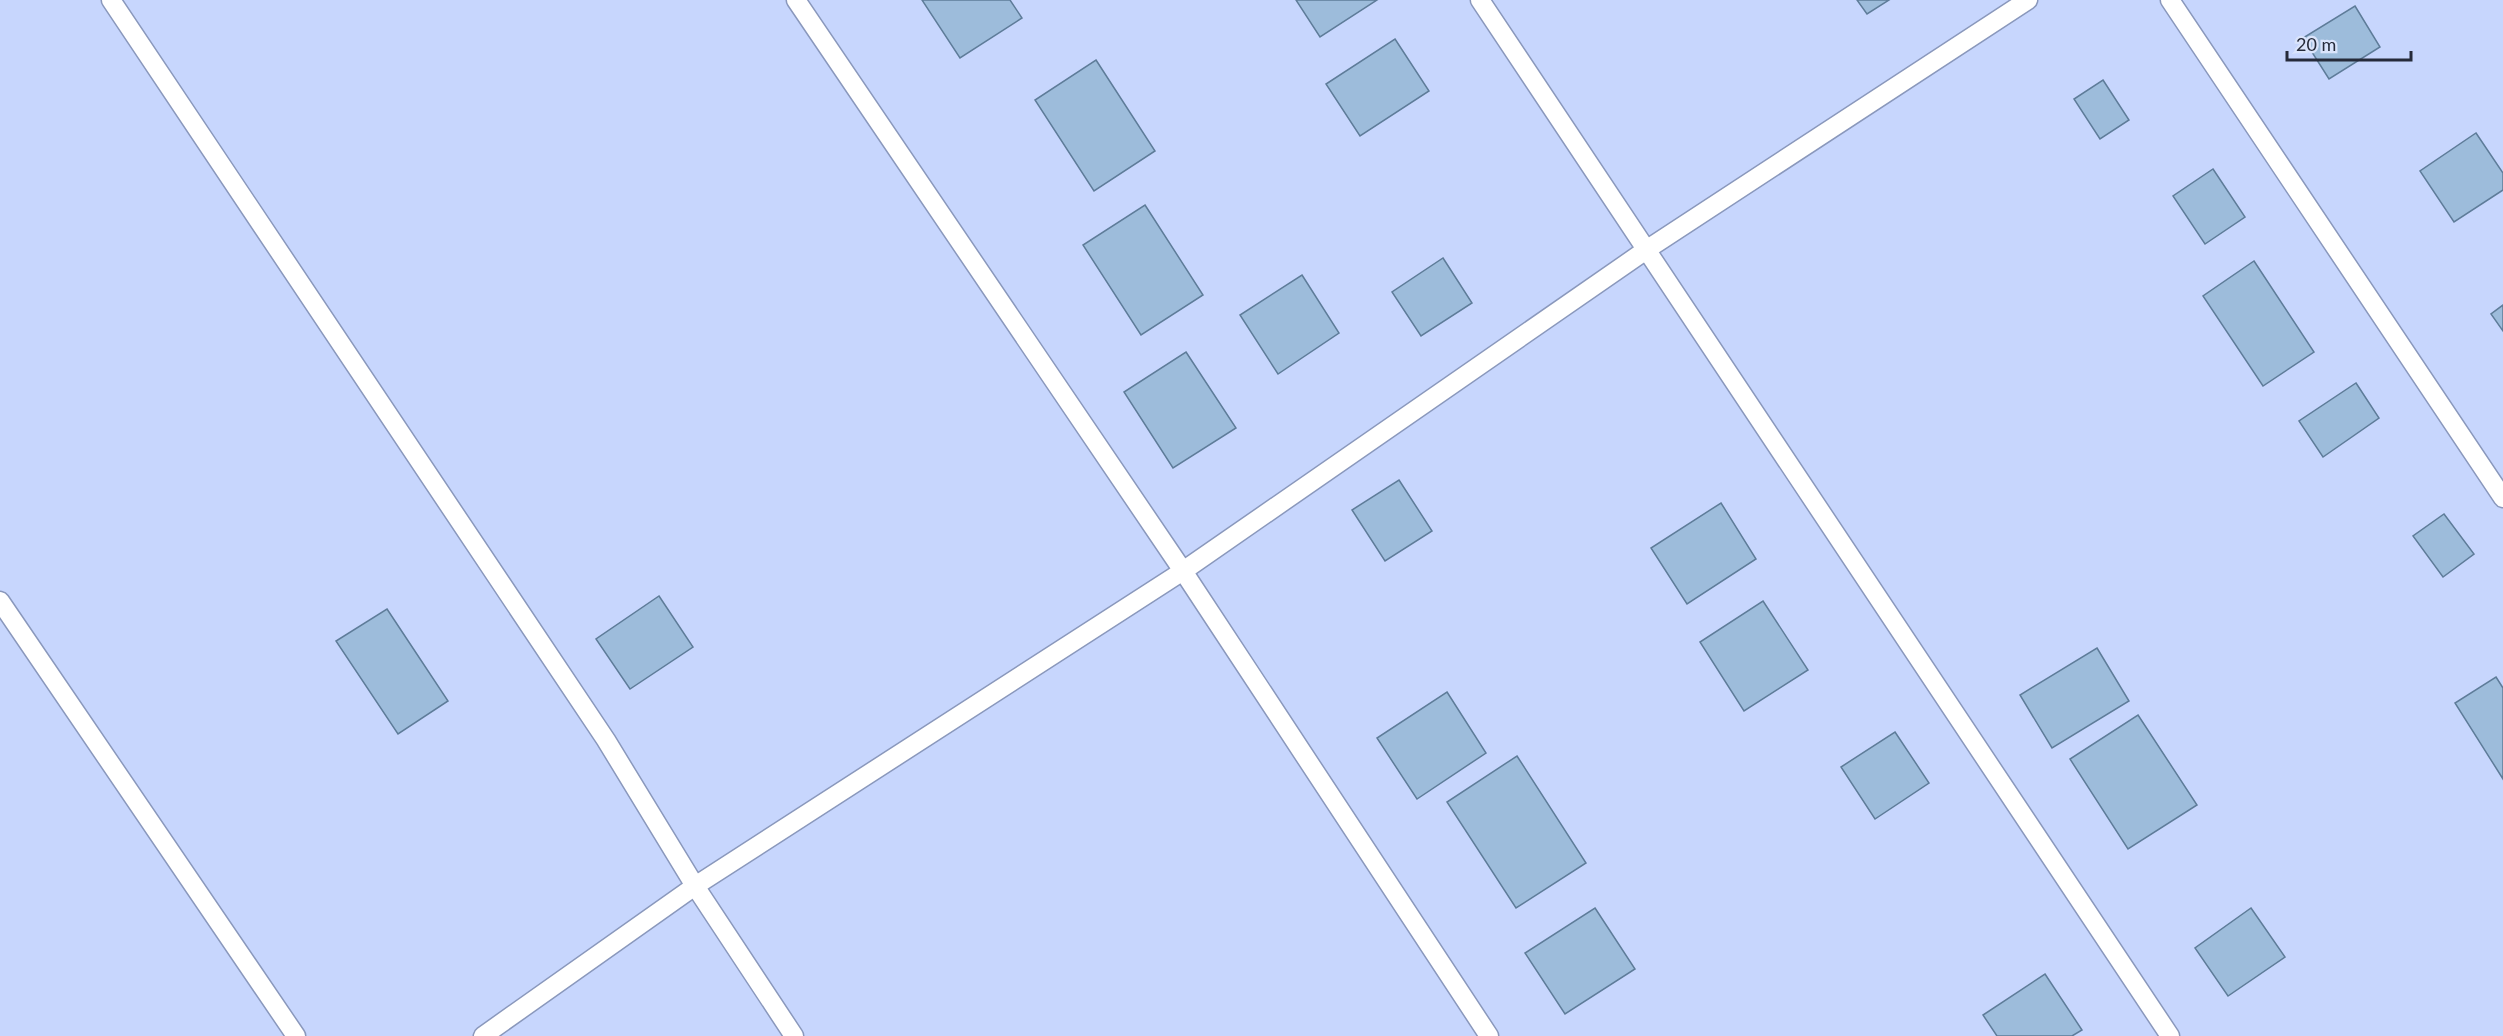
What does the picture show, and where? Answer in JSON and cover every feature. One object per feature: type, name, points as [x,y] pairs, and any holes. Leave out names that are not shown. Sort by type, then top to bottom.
[{"type":"lane","points":[[111,0],[606,740],[695,886],[794,1036]]},
{"type":"lane","points":[[796,0],[1183,572],[1489,1036]]},
{"type":"lane","points":[[1480,0],[2170,1036]]},
{"type":"lane","points":[[483,1036],[695,886],[1183,572],[1646,250],[2028,0]]},
{"type":"lane","points":[[2170,0],[2503,498]]},
{"type":"lane","points":[[0,601],[296,1036]]},
{"type":"building","points":[[922,0],[1010,0],[1022,18],[960,58]]},
{"type":"building","points":[[1296,0],[1377,0],[1320,37]]},
{"type":"building","points":[[1857,0],[1889,0],[1867,14]]},
{"type":"building","points":[[2355,6],[2380,47],[2329,79],[2303,38]]},
{"type":"building","points":[[1395,39],[1429,91],[1360,136],[1326,84]]},
{"type":"building","points":[[1096,60],[1155,151],[1094,191],[1035,100]]},
{"type":"building","points":[[2103,80],[2129,120],[2100,139],[2074,99]]},
{"type":"building","points":[[2476,133],[2503,173],[2503,190],[2454,222],[2420,171]]},
{"type":"building","points":[[2213,169],[2245,217],[2205,244],[2173,196]]},
{"type":"building","points":[[1145,205],[1203,295],[1141,335],[1083,245]]},
{"type":"building","points":[[1443,258],[1472,303],[1421,336],[1392,292]]},
{"type":"building","points":[[2254,261],[2314,352],[2263,386],[2203,296]]},
{"type":"building","points":[[1302,275],[1339,333],[1278,374],[1240,315]]},
{"type":"building","points":[[2503,305],[2503,331],[2491,314]]},
{"type":"building","points":[[1186,352],[1236,428],[1173,468],[1124,392]]},
{"type":"building","points":[[2356,383],[2379,418],[2323,457],[2299,421]]},
{"type":"building","points":[[1399,480],[1432,531],[1385,561],[1352,510]]},
{"type":"building","points":[[1721,503],[1756,559],[1687,604],[1651,548]]},
{"type":"building","points":[[2444,514],[2474,554],[2443,577],[2413,536]]},
{"type":"building","points":[[659,596],[693,647],[630,689],[596,639]]},
{"type":"building","points":[[1763,601],[1808,670],[1744,711],[1700,642]]},
{"type":"building","points":[[387,609],[448,701],[398,734],[336,641]]},
{"type":"building","points":[[2097,648],[2129,701],[2052,748],[2020,695]]},
{"type":"building","points":[[2496,677],[2503,688],[2503,779],[2455,703]]},
{"type":"building","points":[[1447,692],[1486,753],[1417,799],[1377,738]]},
{"type":"building","points":[[2138,715],[2197,805],[2128,849],[2070,759]]},
{"type":"building","points":[[1895,732],[1929,783],[1875,819],[1841,767]]},
{"type":"building","points":[[1517,756],[1586,863],[1516,908],[1447,802]]},
{"type":"building","points":[[1595,908],[1635,969],[1565,1014],[1525,953]]},
{"type":"building","points":[[2251,908],[2285,957],[2228,996],[2195,948]]},
{"type":"building","points":[[2045,974],[2082,1030],[2072,1036],[1997,1036],[1983,1015]]}]
